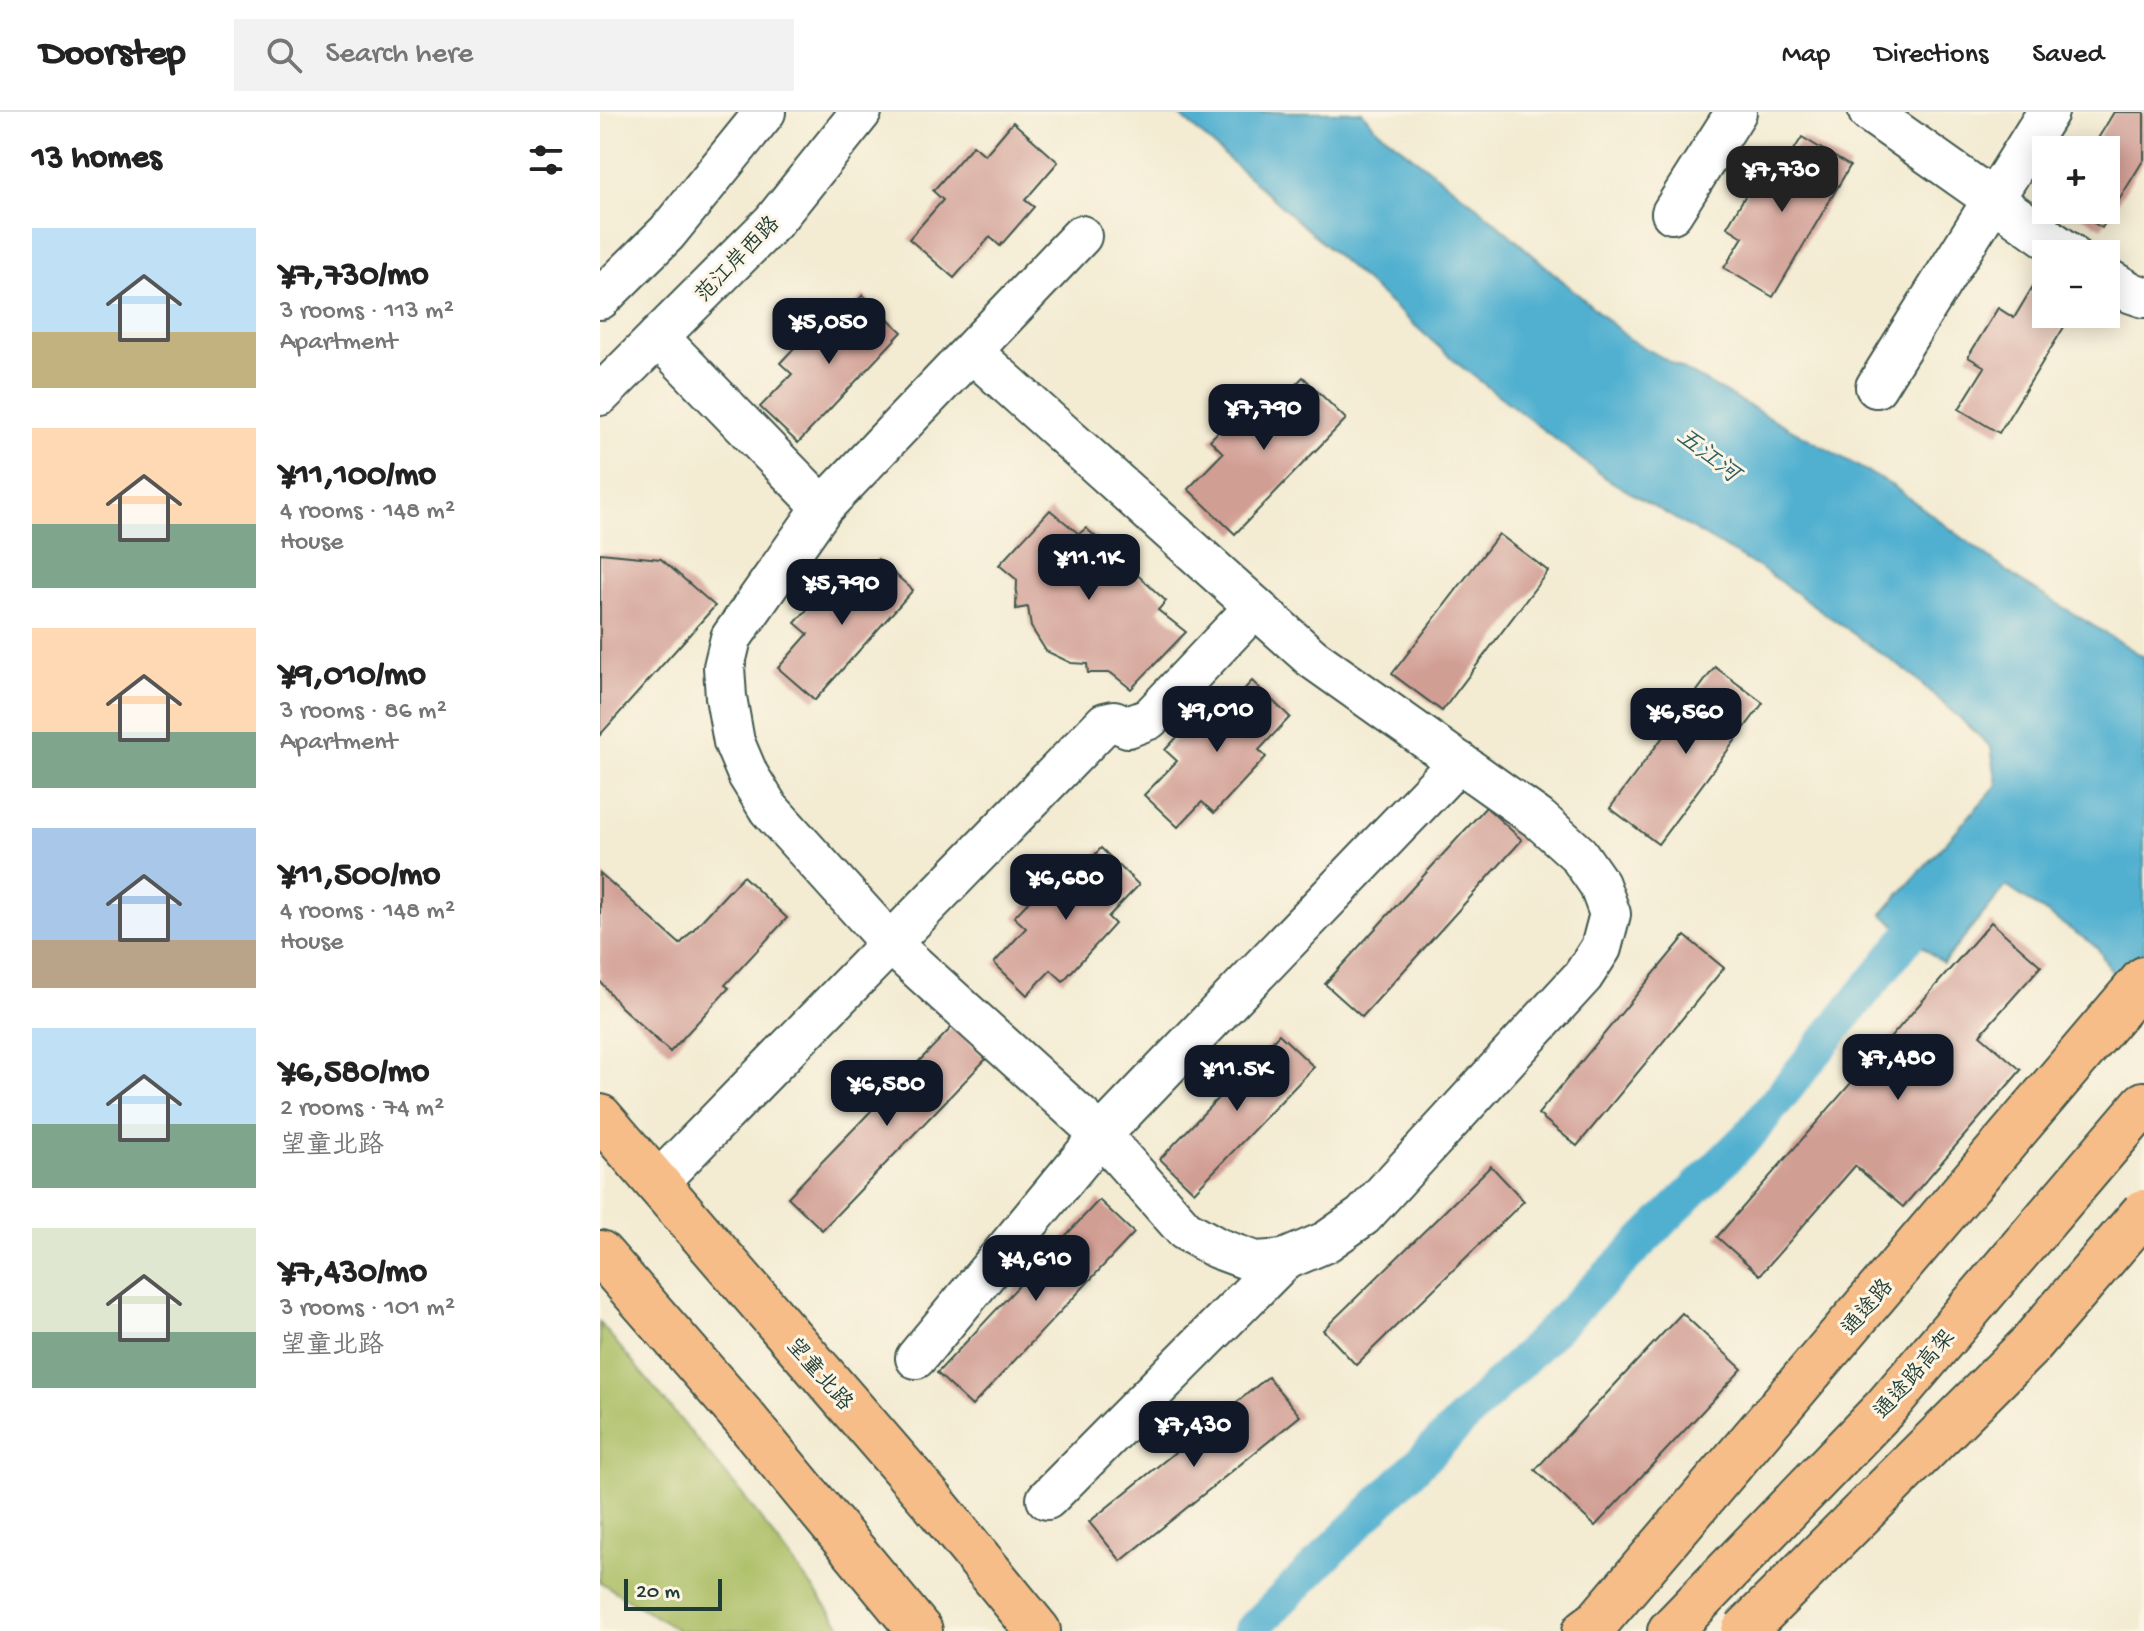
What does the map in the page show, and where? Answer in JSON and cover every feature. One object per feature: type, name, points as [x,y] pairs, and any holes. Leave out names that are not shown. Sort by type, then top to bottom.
[{"type":"main road","name":"通途路","points":[[1585,1631],[1597,1622],[2144,979]]},
{"type":"main road","name":"通途路高架","points":[[1670,1631],[1885,1408],[2144,1104]]},
{"type":"main road","name":"望童北路","points":[[600,1117],[932,1501],[1038,1631]]},
{"type":"main road","points":[[1744,1631],[2029,1346],[2144,1214]]},
{"type":"main road","points":[[1771,1631],[2144,1214]]},
{"type":"main road","points":[[600,1253],[744,1418],[920,1631]]},
{"type":"street","points":[[605,285],[667,233],[765,112]]},
{"type":"street","name":"范江岸西路","points":[[600,395],[773,222],[861,112]]},
{"type":"street","points":[[1672,213],[1736,112]]},
{"type":"street","points":[[1869,112],[2051,240]]},
{"type":"street","points":[[1876,387],[1992,197],[2048,112]]},
{"type":"street","points":[[972,352],[1312,658],[1539,819],[1578,854],[1599,884],[1610,914],[1601,948],[1583,976],[1363,1216],[1326,1242],[1284,1260],[1255,1262],[1217,1248],[1185,1230],[1101,1135],[891,944],[769,809],[748,775],[734,742],[724,667],[731,638],[823,507],[1081,236]]},
{"type":"street","points":[[2120,286],[2144,297]]},
{"type":"street","points":[[658,337],[823,507]]},
{"type":"street","points":[[657,1183],[1105,723],[1114,721],[1128,727],[1149,719],[1255,607]]},
{"type":"street","points":[[916,1358],[1101,1135],[1459,762]]},
{"type":"street","points":[[1047,1499],[1284,1260]]},
{"type":"green space","points":[[600,1323],[738,1489],[845,1631],[679,1631],[600,1582]]},
{"type":"water","name":"五江河","points":[[1176,112],[1362,112],[1376,128],[1478,207],[1629,339],[1893,486],[2019,580],[2144,657],[2144,1003],[2111,971],[2097,947],[2006,886],[1943,963],[1882,914],[1997,785],[1991,747],[1913,676],[1768,573],[1607,479],[1458,364]]},
{"type":"building","points":[[2114,112],[2144,112],[2144,159],[2120,198],[2120,136],[2099,136]]},
{"type":"building","points":[[1013,122],[1058,162],[1025,200],[1034,207],[1000,246],[990,237],[954,278],[909,239],[943,200],[933,191],[973,145],[985,155]]},
{"type":"building","points":[[1802,137],[1850,166],[1773,297],[1724,268],[1743,237],[1727,227],[1768,157],[1784,166]]},
{"type":"building","points":[[2032,288],[2032,328],[2063,328],[1999,433],[1959,409],[1985,367],[1968,357],[1998,308],[2014,318]]},
{"type":"building","points":[[863,295],[902,332],[798,443],[760,407],[792,374],[780,363],[825,315],[835,325]]},
{"type":"building","points":[[1303,377],[1346,419],[1235,534],[1188,489],[1223,453],[1210,440],[1253,396],[1269,412]]},
{"type":"building","points":[[1050,510],[1079,534],[1086,528],[1166,601],[1158,610],[1186,632],[1131,689],[1111,673],[1088,673],[1087,664],[1071,663],[1046,651],[1031,627],[1028,607],[1016,609],[1017,580],[999,565]]},
{"type":"building","points":[[1499,534],[1548,571],[1442,711],[1392,674]]},
{"type":"building","points":[[600,553],[661,559],[715,606],[600,735]]},
{"type":"building","points":[[878,559],[913,590],[815,700],[778,668],[808,634],[795,623],[836,577],[851,590]]},
{"type":"building","points":[[1715,667],[1763,703],[1658,844],[1610,808]]},
{"type":"building","points":[[1252,681],[1290,717],[1259,750],[1266,757],[1214,813],[1202,802],[1178,827],[1144,795],[1177,761],[1165,750],[1208,704],[1220,715]]},
{"type":"building","points":[[1486,807],[1522,840],[1362,1017],[1325,984]]},
{"type":"building","points":[[1101,848],[1139,885],[1108,917],[1115,924],[1063,981],[1051,970],[1027,995],[994,963],[1026,928],[1014,917],[1057,872],[1069,883]]},
{"type":"building","points":[[600,873],[680,944],[743,876],[787,918],[725,985],[729,988],[670,1052],[620,1006],[600,981]]},
{"type":"building","points":[[1991,922],[2041,966],[1980,1035],[2021,1070],[1903,1207],[1855,1166],[1760,1275],[1717,1237]]},
{"type":"building","points":[[1685,936],[1724,968],[1577,1146],[1538,1114]]},
{"type":"building","points":[[953,1026],[986,1059],[822,1230],[788,1197]]},
{"type":"building","points":[[1279,1034],[1314,1067],[1194,1192],[1160,1159]]},
{"type":"building","points":[[1491,1166],[1524,1201],[1356,1365],[1323,1330]]},
{"type":"building","points":[[1099,1200],[1134,1233],[972,1406],[937,1373]]},
{"type":"building","points":[[1682,1313],[1742,1369],[1595,1526],[1535,1470]]},
{"type":"building","points":[[1268,1377],[1300,1416],[1121,1561],[1089,1522]]},
{"type":"waterway","points":[[1250,1631],[1750,1134],[1939,899]]}]
